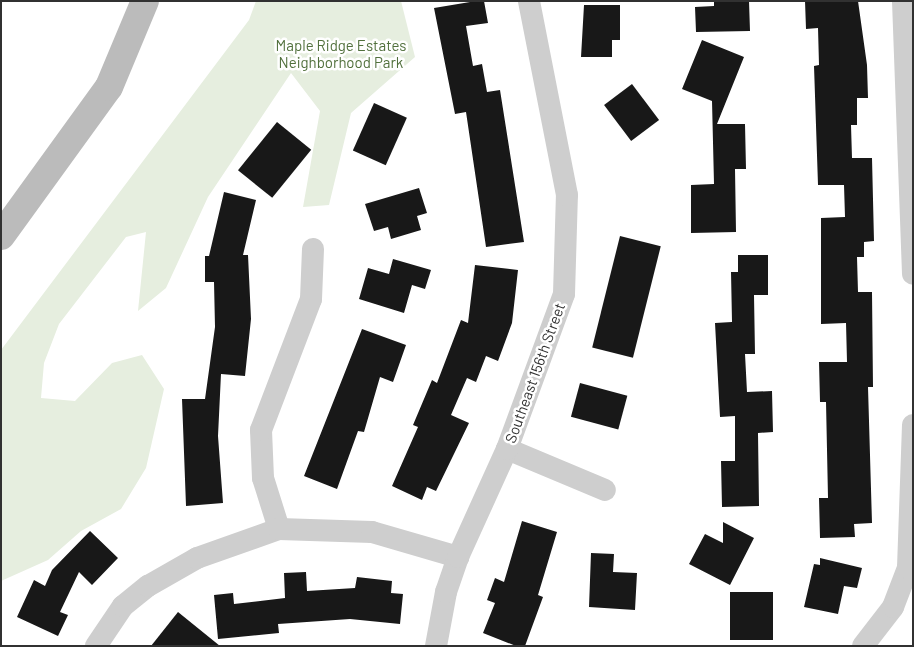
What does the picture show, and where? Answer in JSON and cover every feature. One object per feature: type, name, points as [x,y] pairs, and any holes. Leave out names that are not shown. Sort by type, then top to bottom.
[{"type":"main road","points":[[1,236],[109,87],[145,1]]},
{"type":"street","name":"Southeast 156th Street","points":[[436,646],[458,557],[507,449],[564,294],[568,245],[567,194],[529,1]]},
{"type":"street","points":[[903,1],[910,50],[913,274]]},
{"type":"street","points":[[279,529],[263,478],[261,430],[311,299],[313,249]]},
{"type":"street","points":[[863,646],[893,608],[912,545],[913,425]]},
{"type":"street","points":[[507,449],[605,490]]},
{"type":"street","points":[[96,646],[124,606],[148,586],[197,558],[279,529],[372,532],[458,557]]},
{"type":"green space","name":"Maple Ridge Estates Neighborhood Park","points":[[256,1],[401,1],[415,57],[351,113],[329,205],[303,207],[320,111],[291,73],[208,197],[166,288],[138,311],[146,232],[126,237],[59,324],[44,363],[41,398],[75,401],[112,363],[142,355],[164,389],[146,468],[121,509],[81,531],[48,560],[1,581],[1,350],[249,20]]},
{"type":"building","points":[[484,1],[488,23],[466,26],[473,66],[482,64],[487,92],[500,90],[524,242],[486,247],[466,112],[455,114],[434,8]]},
{"type":"building","points":[[714,1],[749,1],[750,31],[696,32],[695,7],[714,6]]},
{"type":"building","points":[[805,1],[858,1],[867,65],[868,98],[857,98],[857,125],[851,125],[852,158],[872,158],[874,241],[864,242],[864,257],[857,257],[858,292],[872,292],[873,387],[868,387],[872,523],[854,524],[855,537],[820,538],[819,498],[828,498],[826,402],[820,402],[819,362],[847,362],[846,323],[821,324],[821,218],[845,217],[844,185],[818,185],[814,66],[819,65],[818,28],[806,29]]},
{"type":"building","points":[[584,5],[620,5],[620,40],[612,40],[612,57],[581,57]]},
{"type":"building","points":[[702,40],[744,57],[717,124],[745,124],[746,169],[735,169],[736,232],[691,233],[691,185],[714,184],[712,101],[682,89]]},
{"type":"building","points":[[632,84],[659,120],[631,141],[604,105]]},
{"type":"building","points":[[374,103],[407,118],[386,165],[353,151]]},
{"type":"building","points":[[277,122],[311,150],[272,198],[238,170]]},
{"type":"building","points":[[419,188],[427,213],[417,216],[421,230],[391,239],[388,227],[374,231],[365,204]]},
{"type":"building","points":[[224,192],[256,200],[243,255],[248,255],[251,319],[245,376],[221,374],[218,436],[223,503],[186,506],[182,399],[205,399],[215,327],[214,282],[205,282],[205,256],[209,256]]},
{"type":"building","points":[[620,236],[661,246],[633,358],[592,348]]},
{"type":"building","points":[[738,255],[768,255],[768,295],[754,295],[755,354],[745,354],[747,392],[772,391],[773,432],[758,433],[759,506],[722,507],[721,461],[735,461],[735,416],[720,417],[715,323],[732,322],[731,272],[738,272]]},
{"type":"building","points":[[393,259],[431,270],[425,289],[412,285],[404,313],[359,299],[368,268],[389,274]]},
{"type":"building","points":[[475,265],[518,270],[512,323],[498,361],[486,356],[476,382],[467,378],[451,415],[469,423],[436,491],[427,487],[422,500],[392,486],[418,427],[413,425],[432,380],[437,383],[461,320],[468,323]]},
{"type":"building","points":[[362,329],[406,345],[393,382],[380,377],[364,432],[358,431],[337,489],[304,476]]},
{"type":"building","points":[[580,383],[627,396],[618,429],[571,417]]},
{"type":"building","points":[[522,521],[557,532],[538,595],[543,597],[525,646],[516,646],[483,633],[495,603],[487,600],[495,578],[504,582]]},
{"type":"building","points":[[723,522],[754,538],[730,585],[689,564],[705,534],[723,543]]},
{"type":"building","points":[[90,531],[118,558],[92,585],[79,572],[60,612],[68,615],[58,636],[17,617],[34,580],[45,586],[52,570]]},
{"type":"building","points":[[591,553],[614,554],[613,572],[637,573],[635,610],[589,607]]},
{"type":"building","points":[[820,558],[862,568],[857,588],[844,586],[838,614],[804,607],[814,564],[820,565]]},
{"type":"building","points":[[306,572],[307,591],[355,588],[357,577],[392,581],[391,593],[403,594],[400,624],[350,619],[278,624],[279,633],[218,639],[214,595],[233,593],[234,604],[285,598],[284,573]]},
{"type":"building","points":[[730,592],[773,592],[773,640],[730,640]]},
{"type":"building","points":[[178,612],[220,646],[151,646]]}]
